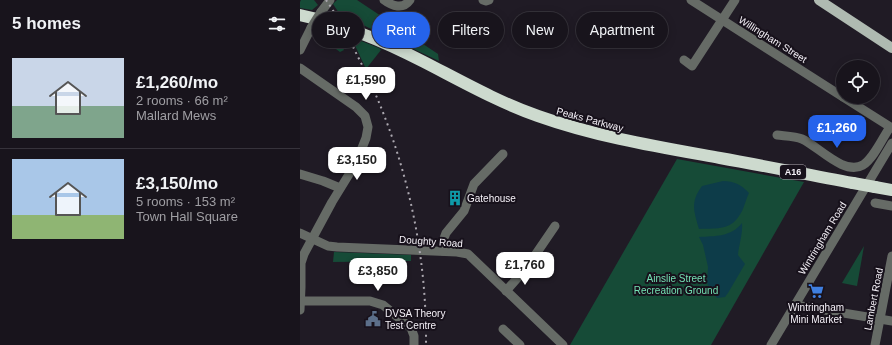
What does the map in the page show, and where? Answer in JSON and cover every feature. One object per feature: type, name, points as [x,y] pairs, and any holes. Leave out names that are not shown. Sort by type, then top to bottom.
[{"type":"highway","name":"Peaks Parkway","points":[[300,15],[338,25],[377,39],[510,105],[559,123],[631,142],[892,190]]},
{"type":"main road","points":[[819,0],[892,48]]},
{"type":"street","points":[[300,50],[311,28],[330,0]]},
{"type":"street","points":[[384,0],[391,5],[399,6],[408,3],[410,0]]},
{"type":"street","name":"Willingham Street","points":[[691,0],[836,93]]},
{"type":"street","points":[[684,60],[692,66],[735,0]]},
{"type":"street","points":[[300,68],[356,107],[365,116],[368,127],[368,133],[356,163],[312,238],[301,263],[300,306],[370,301],[379,303],[411,328],[414,336],[414,345]]},
{"type":"street","name":"Willingham Street","points":[[854,104],[891,127]]},
{"type":"street","points":[[777,135],[802,139],[843,165],[853,167],[862,165],[870,158],[891,127]]},
{"type":"street","name":"Wintringham Road","points":[[771,345],[892,143]]},
{"type":"street","points":[[443,251],[443,241],[446,233],[464,211],[474,184],[503,154]]},
{"type":"street","points":[[300,174],[340,188]]},
{"type":"street","points":[[875,203],[892,206]]},
{"type":"street","points":[[506,290],[527,267],[554,226]]},
{"type":"street","name":"Doughty Road","points":[[300,233],[328,246],[443,251],[468,254],[563,345]]},
{"type":"street","name":"Lambert Road","points":[[875,345],[892,256]]},
{"type":"street","points":[[796,305],[892,321]]},
{"type":"street","points":[[503,329],[520,345]]},
{"type":"green space","points":[[301,0],[314,0],[318,5],[312,10],[300,8]]},
{"type":"green space","points":[[337,0],[357,0],[375,12],[372,12],[372,29],[364,26],[364,12],[338,12],[333,4]]},
{"type":"green space","points":[[364,42],[372,45],[372,48],[379,48],[381,50],[366,69],[356,48],[364,48]]},
{"type":"green space","points":[[335,48],[343,48],[344,50],[340,52]]},
{"type":"green space","points":[[412,48],[429,48],[438,54],[439,61]]},
{"type":"green space","name":"Ainslie Street Recreation Ground","points":[[677,159],[804,182],[711,345],[570,345]]},
{"type":"green space","points":[[864,246],[857,286],[842,283]]},
{"type":"green space","points":[[334,252],[411,255],[411,261],[333,262]]},
{"type":"water","points":[[723,181],[738,184],[749,193],[741,214],[731,224],[721,228],[699,229],[694,207],[694,202],[698,192],[702,186]]},
{"type":"water","points":[[742,223],[738,255],[745,264],[725,297],[717,298],[709,288],[707,282],[708,267],[703,245],[699,237],[722,235],[738,228]]},
{"type":"railway","points":[[326,0],[335,13],[373,89],[399,160],[417,233],[425,307],[426,345]]},
{"type":"place","name":"Gatehouse","points":[[455,198]]},
{"type":"place","name":"Wintringham Mini Market","points":[[816,291]]},
{"type":"place","name":"DVSA Theory Test Centre","points":[[373,319]]}]
